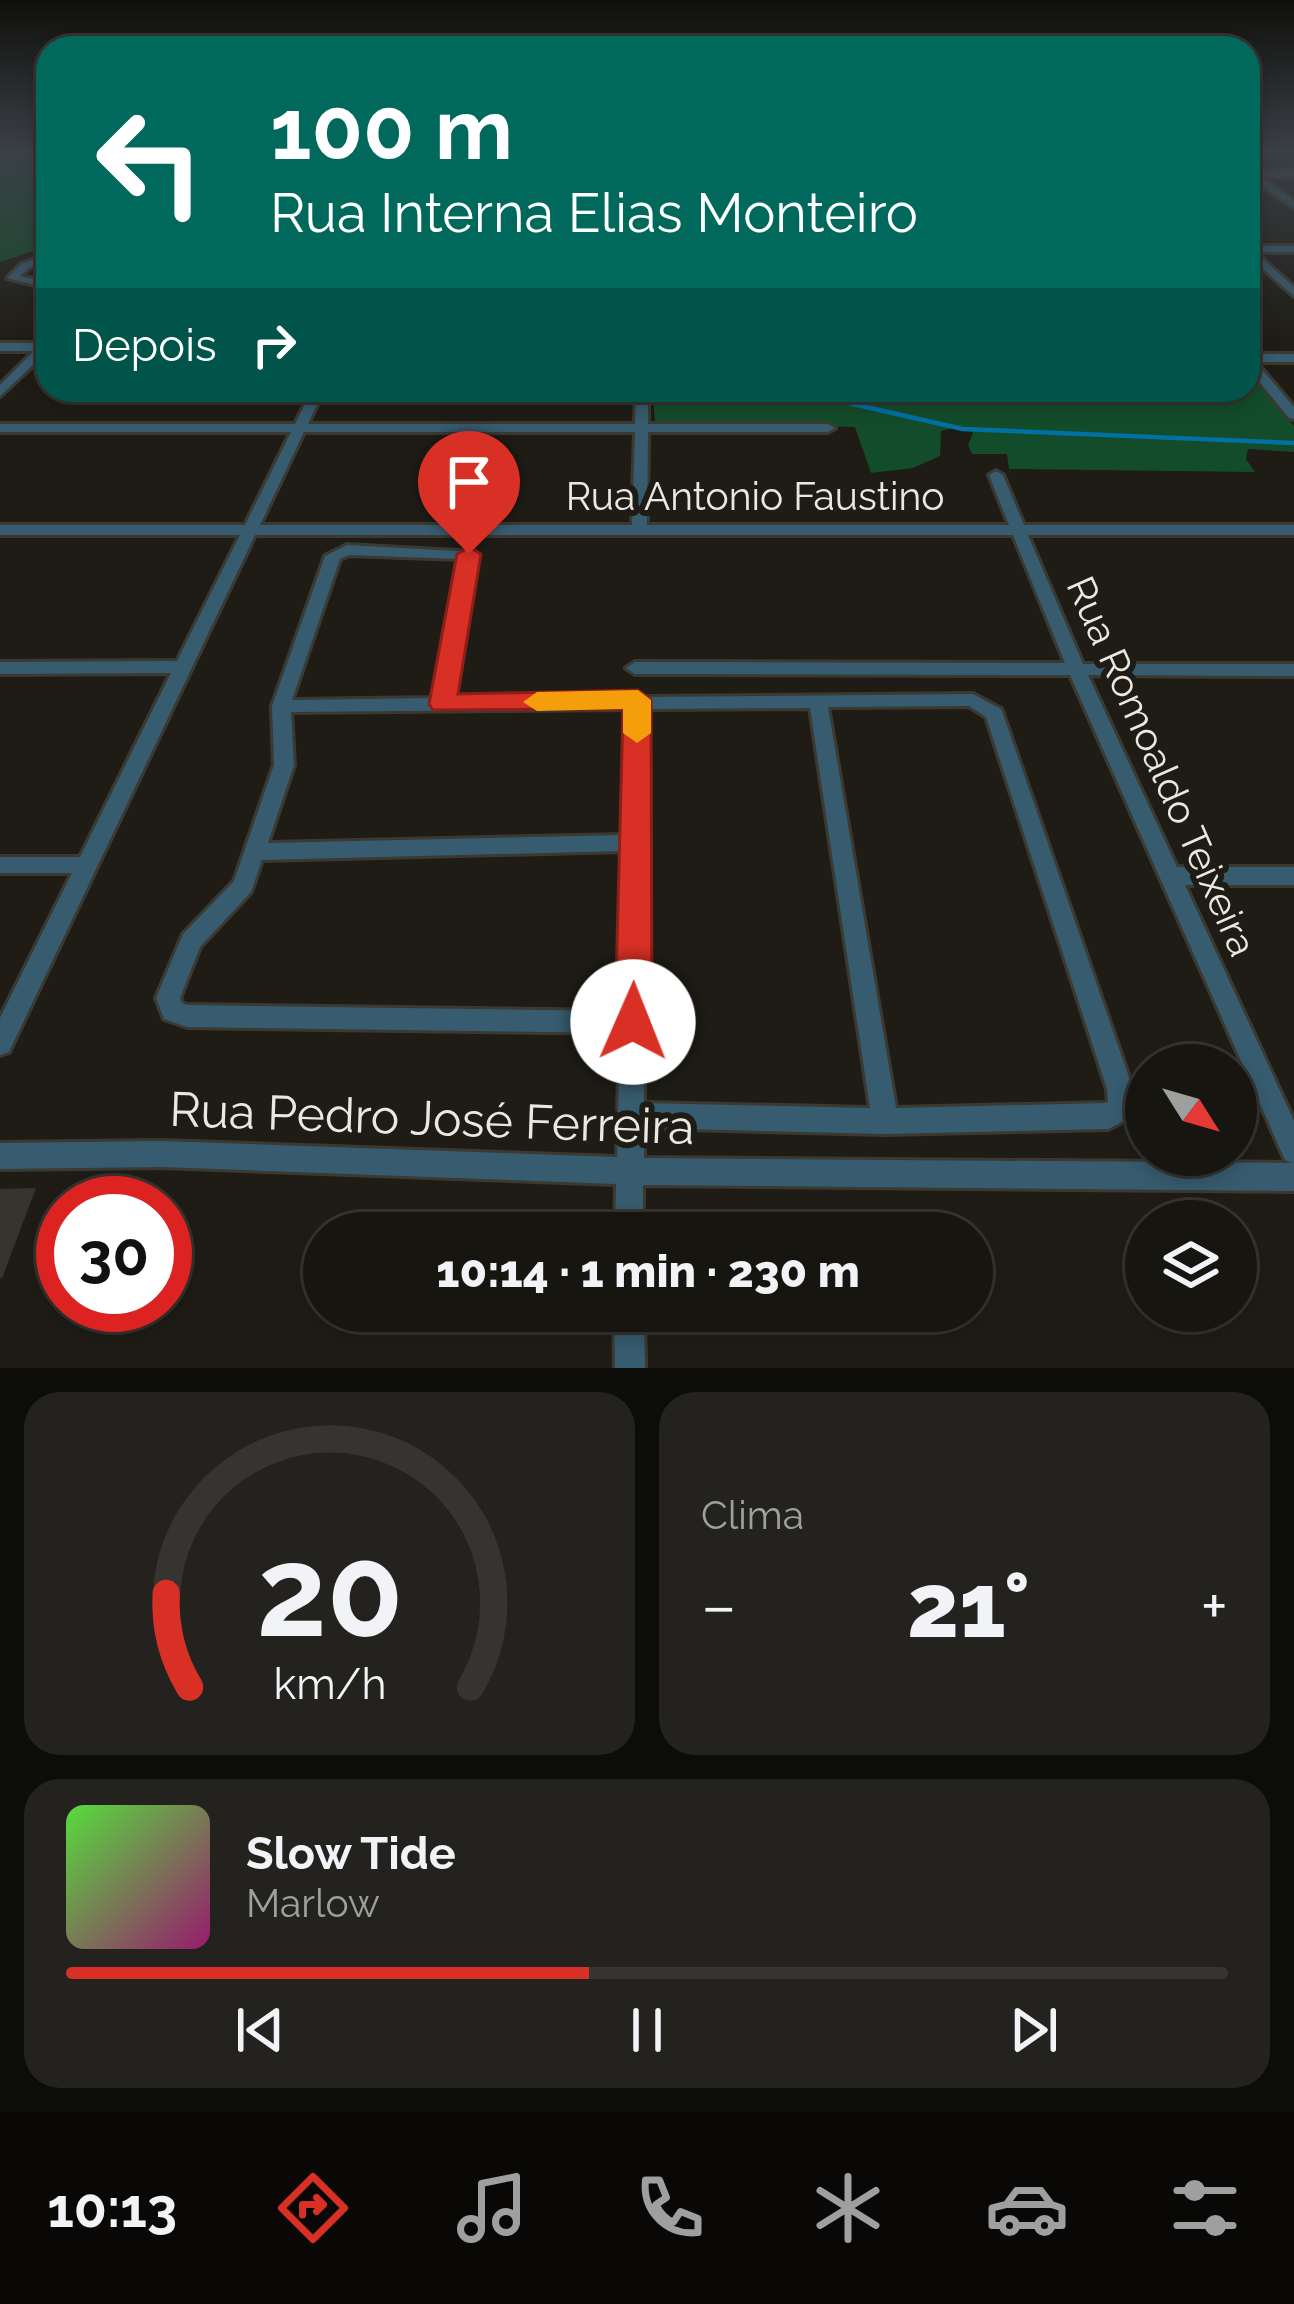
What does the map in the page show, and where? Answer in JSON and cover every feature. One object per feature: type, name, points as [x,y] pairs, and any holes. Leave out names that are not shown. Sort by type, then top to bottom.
[{"type":"street","points":[[1260,250],[1294,250]]},
{"type":"street","points":[[1260,261],[1294,293]]},
{"type":"street","points":[[36,262],[12,278],[36,283]]},
{"type":"street","points":[[0,347],[36,346]]},
{"type":"street","points":[[0,392],[36,357]]},
{"type":"street","points":[[1260,359],[1294,358]]},
{"type":"street","points":[[1260,374],[1294,415]]},
{"type":"street","points":[[0,1043],[312,402]]},
{"type":"street","points":[[640,529],[642,402]]},
{"type":"street","points":[[0,428],[828,428]]},
{"type":"street","name":"Rua Romoaldo Teixeira","points":[[996,476],[1076,669],[1174,876],[1294,1150]]},
{"type":"street","name":"Rua Antonio Faustino","points":[[0,530],[1294,530]]},
{"type":"street","points":[[443,704],[472,559],[462,552],[347,550],[333,556],[281,706],[286,752],[255,852],[235,899],[191,941],[168,998],[172,1011],[187,1016],[633,1022]]},
{"type":"street","points":[[0,668],[182,667]]},
{"type":"street","points":[[635,668],[1294,670]]},
{"type":"street","points":[[629,1212],[638,700]]},
{"type":"street","points":[[281,706],[973,700],[994,713],[1120,1088],[1120,1108],[1108,1116],[885,1121],[631,1115]]},
{"type":"street","points":[[818,701],[885,1121]]},
{"type":"street","points":[[255,852],[636,843]]},
{"type":"street","points":[[0,865],[83,866]]},
{"type":"street","points":[[1174,876],[1294,876]]},
{"type":"street","name":"Rua Pedro José Ferreira","points":[[0,1156],[162,1154],[628,1171],[1294,1177]]},
{"type":"street","points":[[629,1332],[630,1368]]},
{"type":"green space","points":[[0,216],[36,216],[36,250],[0,262]]},
{"type":"green space","points":[[1260,386],[1294,426],[1294,452],[1248,449],[1246,459],[1255,472],[1009,469],[1007,454],[972,454],[968,445],[973,433],[961,426],[941,431],[940,456],[913,468],[871,473],[855,427],[655,421],[653,402],[1260,402]]},
{"type":"building","points":[[36,1188],[2,1278],[0,1278],[0,1189]]},
{"type":"waterway","points":[[844,402],[963,429],[1294,443]]},
{"type":"slow traffic","points":[[537,702],[638,700],[637,733]]},
{"type":"route","points":[[469,554],[472,559],[443,704],[638,700],[633,1022]]}]
